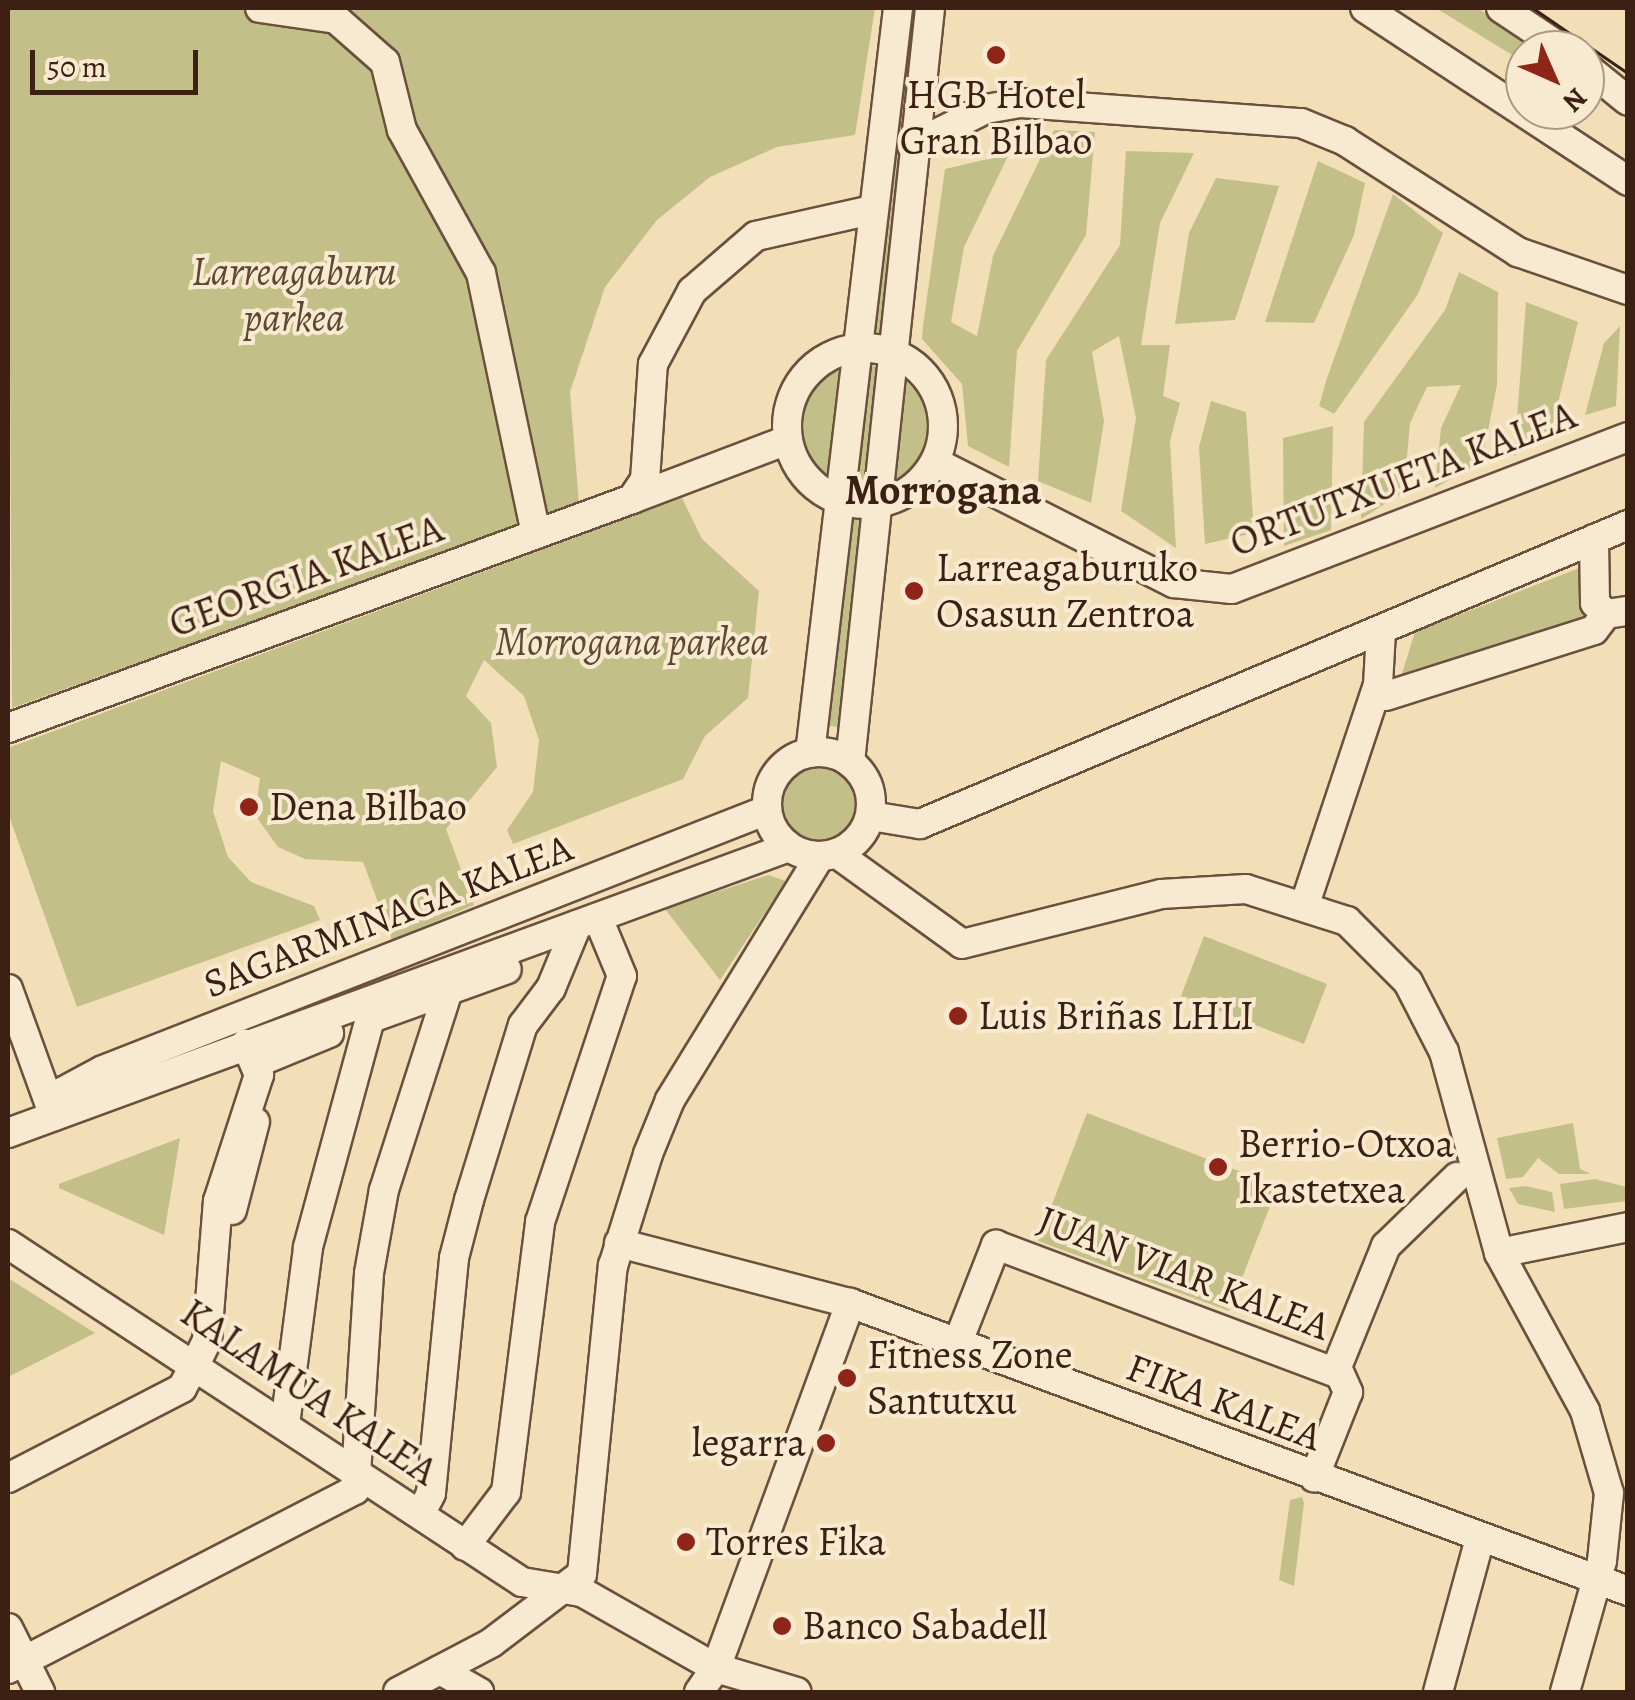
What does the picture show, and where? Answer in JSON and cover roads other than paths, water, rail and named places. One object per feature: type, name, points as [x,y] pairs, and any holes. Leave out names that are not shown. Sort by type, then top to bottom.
[{"type":"street","points":[[260,8],[336,19],[384,62],[402,130],[481,273],[536,534]]},
{"type":"street","points":[[810,753],[871,210],[898,8]]},
{"type":"street","points":[[850,762],[872,502],[930,8]]},
{"type":"street","points":[[1365,8],[1628,182]]},
{"type":"street","points":[[1502,8],[1534,30]]},
{"type":"street","points":[[1605,82],[1628,100]]},
{"type":"street","points":[[912,146],[986,109],[1020,103],[1301,123],[1345,141],[1518,252],[1628,290]]},
{"type":"street","points":[[632,499],[645,469],[654,364],[692,291],[756,236],[871,210]]},
{"type":"street","points":[[857,347],[890,353],[939,396],[946,418],[935,462],[908,491],[872,502],[838,499],[811,484],[785,440],[798,386],[857,347]]},
{"type":"street","name":"ORTUTXUETA KALEA","points":[[935,462],[1174,583],[1232,589],[1628,436]]},
{"type":"street","name":"GEORGIA KALEA","points":[[8,728],[785,440]]},
{"type":"street","points":[[645,469],[676,483]]},
{"type":"street","points":[[870,816],[920,824],[1188,703],[1381,632],[1628,525]]},
{"type":"street","points":[[1386,696],[1594,630],[1617,612],[1596,602],[1594,539]]},
{"type":"street","points":[[1306,901],[1378,685],[1381,632]]},
{"type":"street","points":[[870,816],[868,786],[850,762],[810,753],[782,767],[768,810],[789,847],[828,854],[962,944],[1161,894],[1246,890],[1306,901],[1364,935],[1423,1002],[1499,1254],[1600,1456],[1610,1514],[1565,1692]]},
{"type":"street","name":"SAGARMINAGA KALEA","points":[[54,1116],[60,1092],[103,1070],[768,810]]},
{"type":"street","points":[[398,1692],[572,1589],[590,1552],[619,1243],[670,1100],[828,854],[870,816]]},
{"type":"street","name":"SAGARMINAGA KALEA","points":[[8,1134],[54,1116],[254,1061],[585,933],[789,847]]},
{"type":"street","points":[[8,1478],[182,1388],[200,1352],[218,1202],[254,1061],[370,1019],[448,1000],[585,933]]},
{"type":"street","points":[[426,1503],[454,1258],[535,1009],[585,933]]},
{"type":"street","points":[[466,1546],[506,1492],[540,1222],[622,976],[585,933]]},
{"type":"street","points":[[8,989],[54,1116]]},
{"type":"street","points":[[16,1665],[350,1498],[361,1472],[369,1273],[384,1190],[448,1000]]},
{"type":"street","points":[[285,1425],[308,1247],[370,1019]]},
{"type":"street","name":"JUAN VIAR KALEA","points":[[1335,1372],[1386,1246],[1457,1177]]},
{"type":"street","points":[[1499,1254],[1628,1227]]},
{"type":"street","name":"FIKA KALEA","points":[[619,1243],[850,1303],[956,1347],[1479,1542],[1628,1591]]},
{"type":"street","name":"KALAMUA KALEA","points":[[8,1244],[200,1352],[285,1425],[361,1472],[426,1503],[466,1546],[522,1582],[572,1589]]},
{"type":"street","name":"JUAN VIAR KALEA","points":[[956,1347],[996,1245],[1335,1372],[1348,1392],[1314,1478]]},
{"type":"street","points":[[699,1692],[716,1668],[850,1303]]},
{"type":"street","points":[[1438,1692],[1479,1542]]},
{"type":"street","points":[[590,1552],[645,1630]]},
{"type":"street","points":[[572,1589],[716,1668],[797,1692]]},
{"type":"street","points":[[8,1628],[16,1665],[40,1692]]},
{"type":"street","points":[[440,1670],[480,1692]]},
{"type":"tram line","points":[[1533,8],[1628,73]]},
{"type":"place","name":"HGB Hotel Gran Bilbao","points":[[996,55]]},
{"type":"place","name":"Larreagaburuko Osasun Zentroa","points":[[914,591]]},
{"type":"place","name":"Dena Bilbao","points":[[249,807]]},
{"type":"place","name":"Luis Briñas LHLI","points":[[958,1016]]},
{"type":"place","name":"Berrio-Otxoa Ikastetxea","points":[[1218,1167]]},
{"type":"place","name":"Fitness Zone Santutxu","points":[[847,1378]]},
{"type":"place","name":"legarra","points":[[826,1443]]},
{"type":"place","name":"Torres Fika","points":[[686,1542]]},
{"type":"place","name":"Banco Sabadell","points":[[782,1626]]},
{"type":"district","name":"Morrogana","points":[[943,490]]},
{"type":"park label","name":"Larreagaburu parkea","points":[[294,295]]},
{"type":"park label","name":"Morrogana parkea","points":[[632,642]]}]
